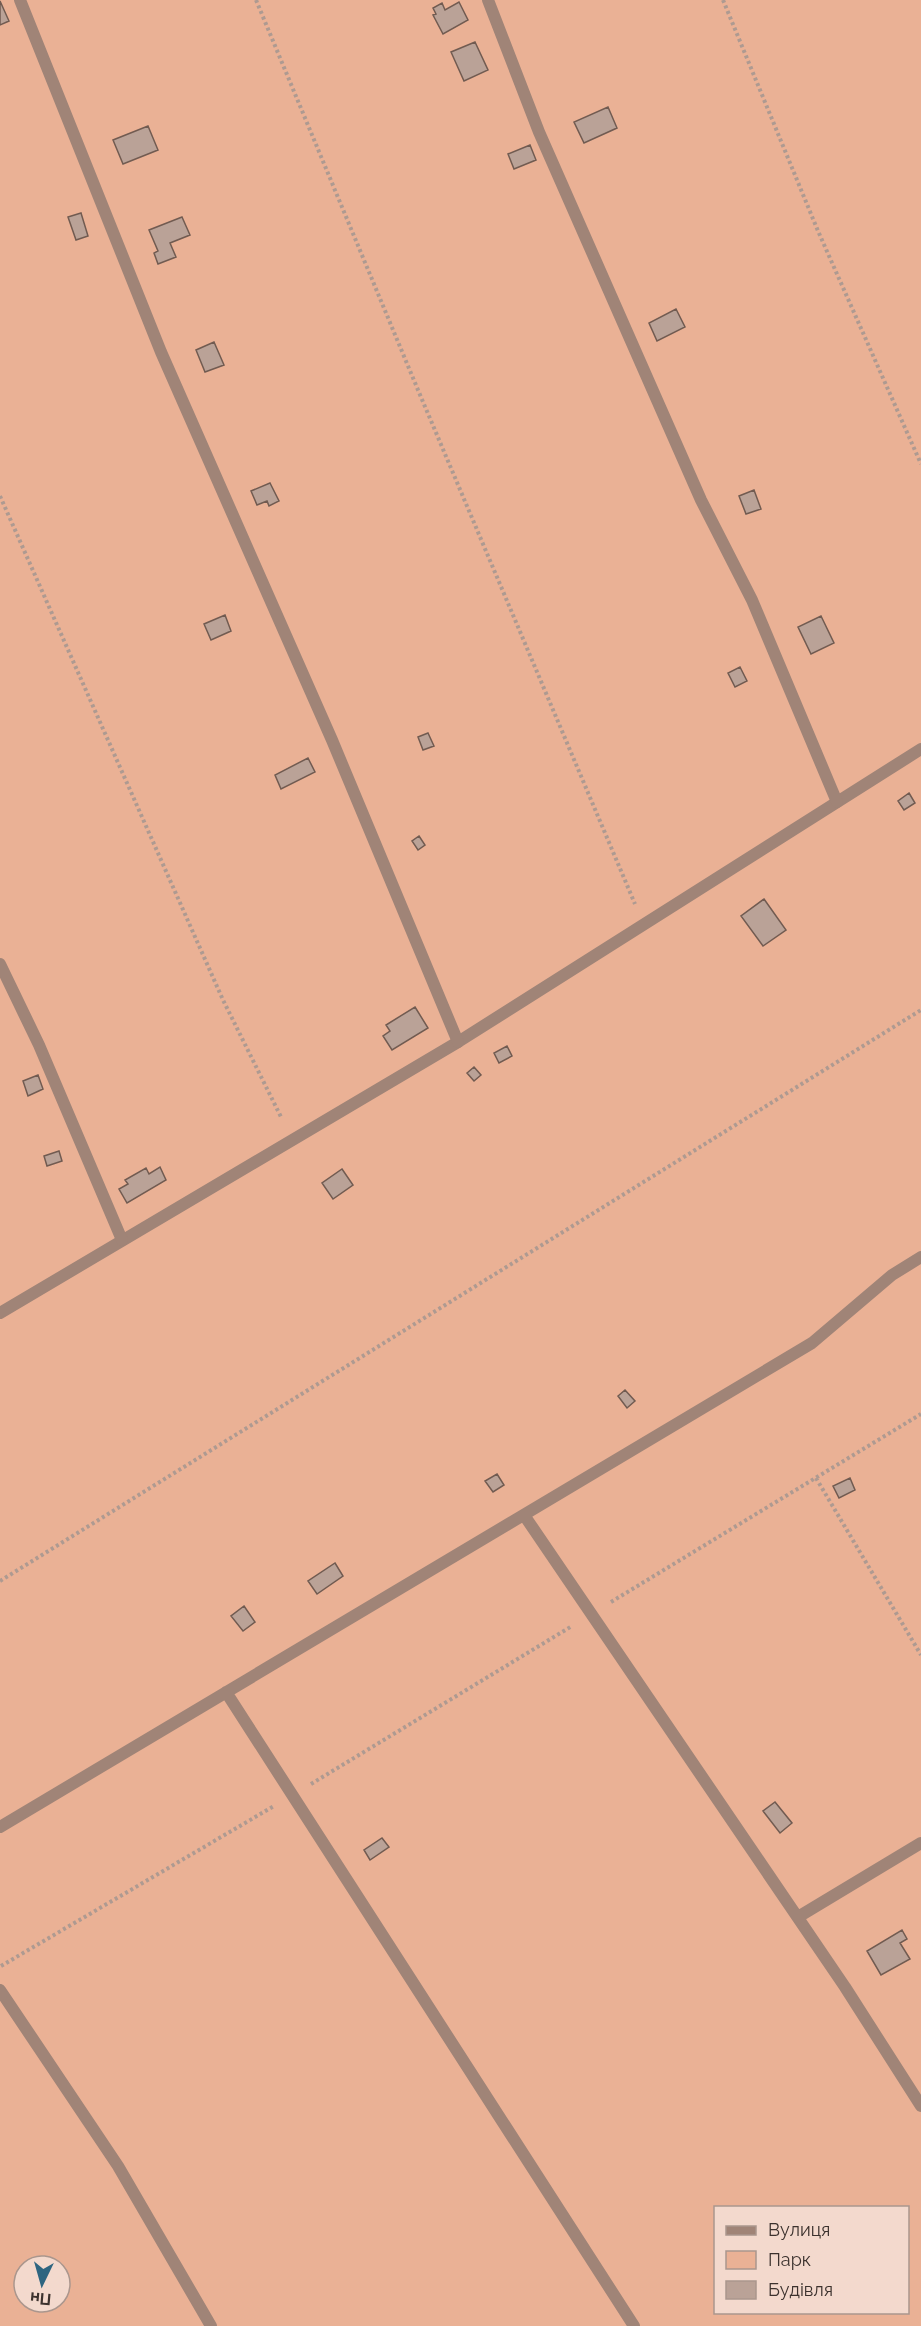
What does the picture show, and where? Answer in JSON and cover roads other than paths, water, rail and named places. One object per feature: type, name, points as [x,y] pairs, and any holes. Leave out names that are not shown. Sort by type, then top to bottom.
[{"type":"street","points":[[20,0],[161,352],[332,740],[458,1041]]},
{"type":"street","points":[[488,0],[538,132],[701,500],[752,600],[837,802]]},
{"type":"street","points":[[0,1313],[458,1041],[921,749]]},
{"type":"street","points":[[0,964],[39,1045],[122,1240]]},
{"type":"street","points":[[0,1827],[812,1342],[892,1275],[921,1257]]},
{"type":"street","points":[[524,1515],[798,1917],[921,2106]]},
{"type":"street","points":[[226,1692],[634,2326]]},
{"type":"street","points":[[798,1917],[921,1843]]},
{"type":"street","points":[[0,1990],[118,2166],[211,2326]]}]
